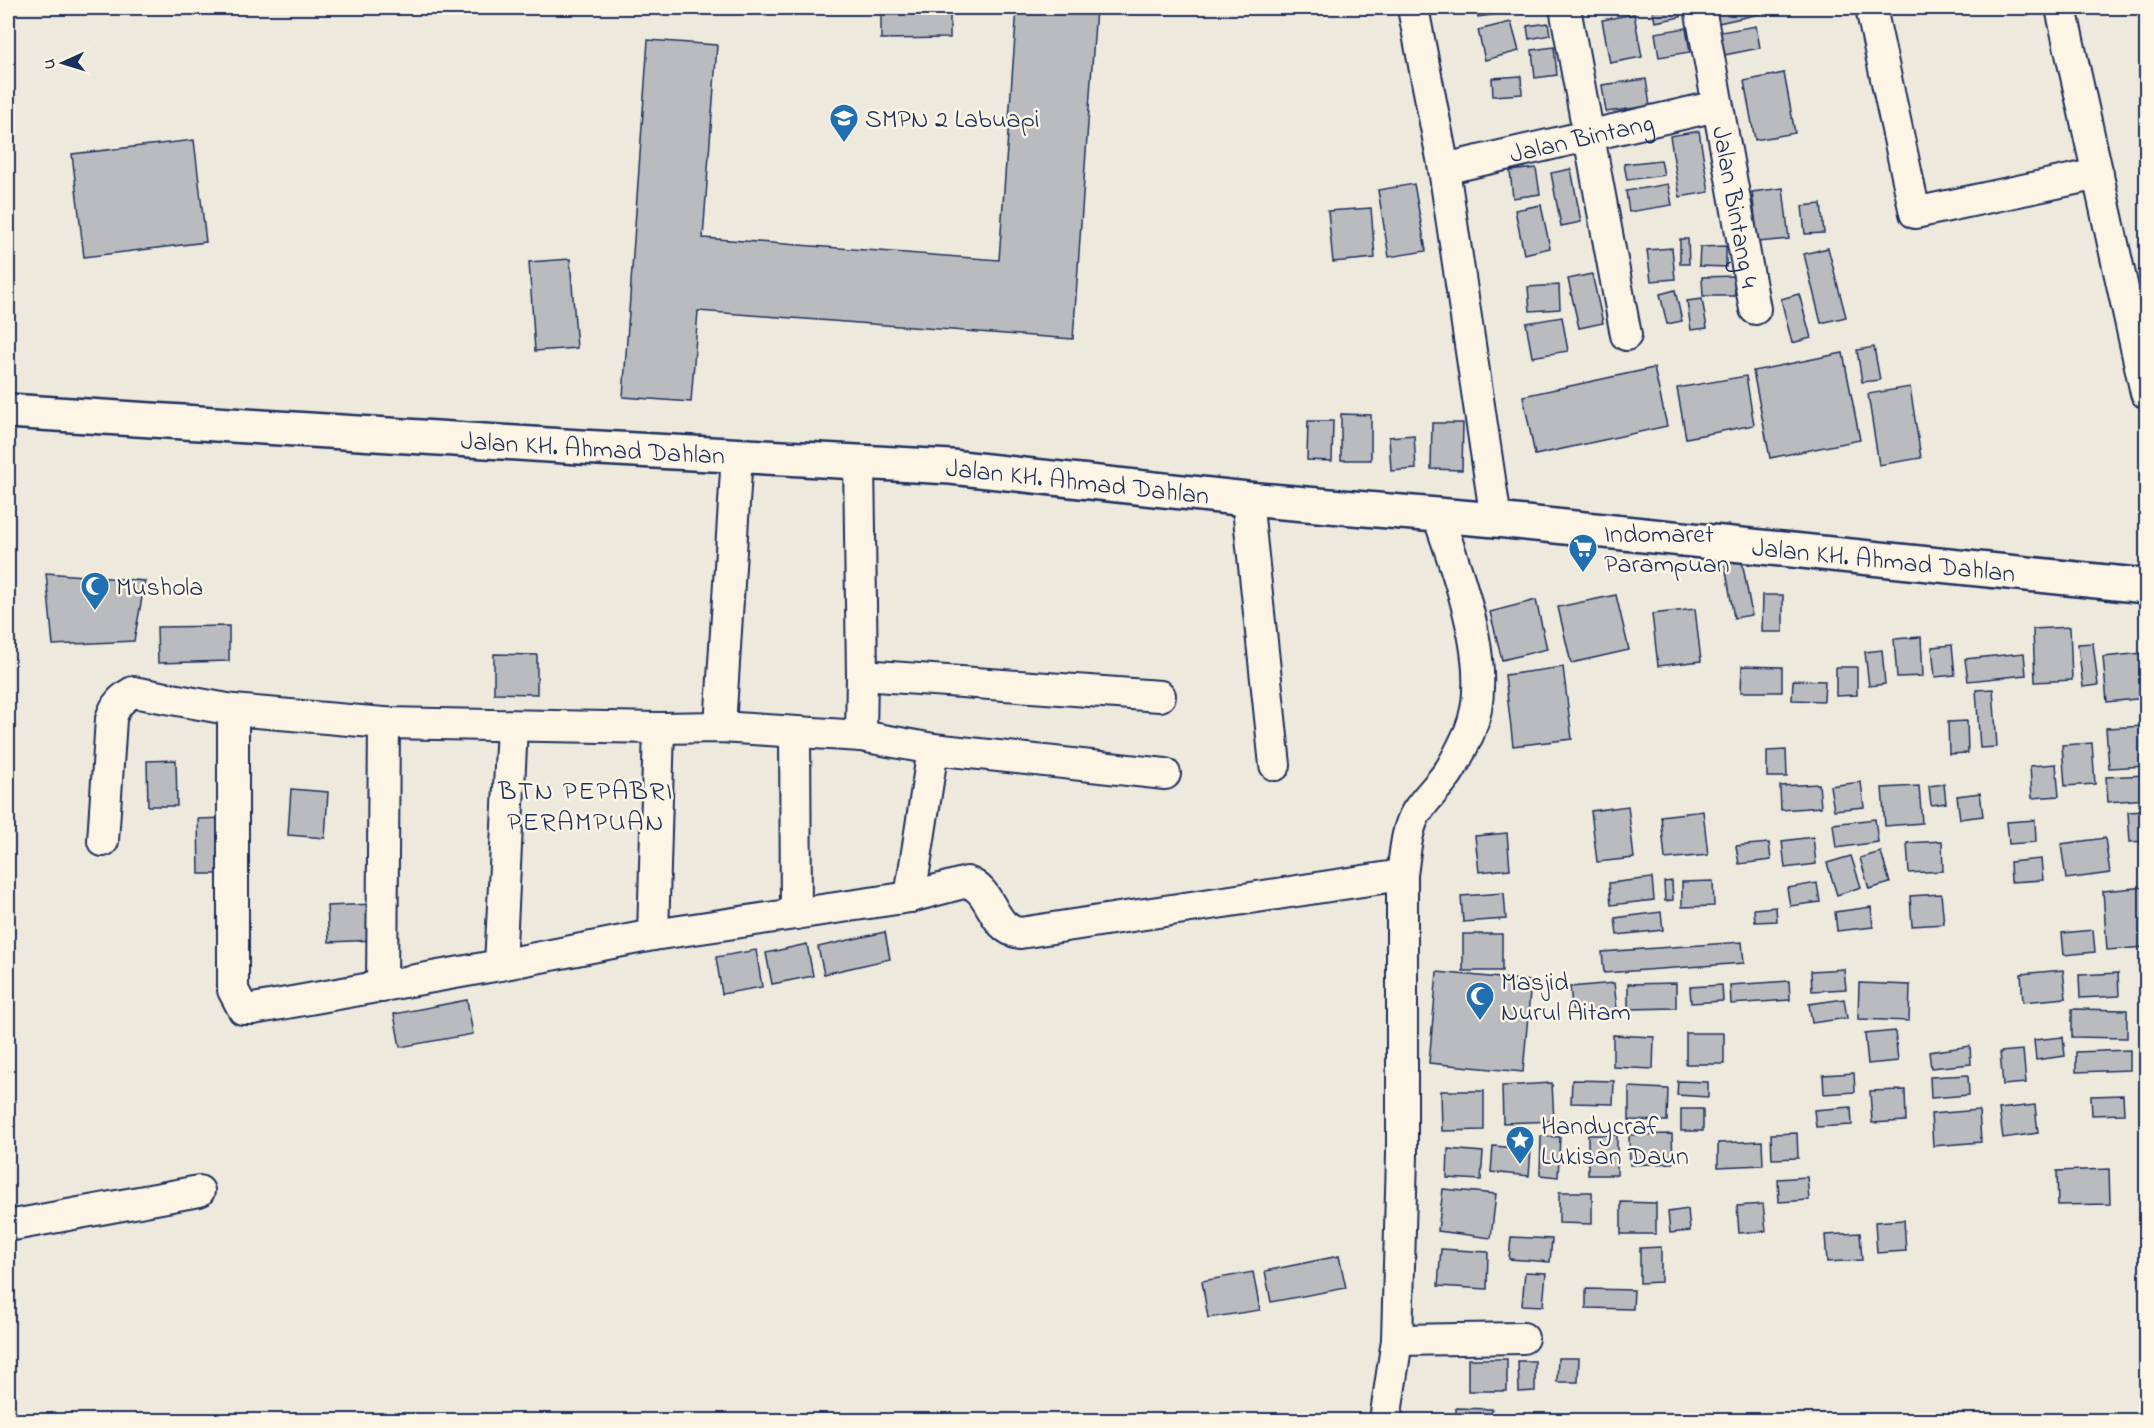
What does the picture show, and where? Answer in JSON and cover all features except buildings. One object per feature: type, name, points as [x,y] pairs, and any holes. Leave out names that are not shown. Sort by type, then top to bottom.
[{"type":"street","points":[[1413,8],[1444,169],[1496,520]]},
{"type":"street","points":[[1565,8],[1626,335]]},
{"type":"street","name":"Jalan Bintang 4","points":[[1700,8],[1755,309]]},
{"type":"street","points":[[1871,8],[1915,213],[2098,174]]},
{"type":"street","points":[[2061,8],[2146,393]]},
{"type":"street","name":"Jalan Bintang","points":[[1444,169],[1717,106]]},
{"type":"street","name":"Jalan KH. Ahmad Dahlan","points":[[8,411],[951,466],[1247,499],[1496,520],[2146,586]]},
{"type":"street","points":[[720,727],[737,455]]},
{"type":"street","points":[[859,461],[861,736]]},
{"type":"street","points":[[1247,499],[1275,765]]},
{"type":"street","points":[[1385,1420],[1397,1340],[1402,1155],[1402,875],[1408,837],[1415,814],[1448,772],[1470,731],[1476,706],[1479,664],[1461,586],[1438,515]]},
{"type":"street","points":[[862,675],[1160,696]]},
{"type":"street","points":[[103,841],[111,719],[114,707],[123,697],[133,692],[233,710],[384,723],[659,729],[720,727],[861,736],[933,749],[1165,774]]},
{"type":"street","points":[[233,710],[233,990],[243,1009],[253,1010],[382,987],[653,935],[910,897],[967,882],[979,888],[1003,926],[1011,932],[1020,933],[1402,875]]},
{"type":"street","points":[[382,987],[384,723]]},
{"type":"street","points":[[500,965],[512,727]]},
{"type":"street","points":[[653,935],[659,729]]},
{"type":"street","points":[[795,732],[796,914]]},
{"type":"street","points":[[910,897],[933,749]]},
{"type":"street","points":[[8,1226],[199,1191]]},
{"type":"street","points":[[1397,1340],[1523,1338]]},
{"type":"place","name":"SMPN 2 Labuapi","points":[[844,144]]},
{"type":"place","name":"Indomaret Parampuan","points":[[1583,574]]},
{"type":"place","name":"Mushola","points":[[95,612]]},
{"type":"place","name":"Masjid Nurul Aitam","points":[[1480,1022]]},
{"type":"place","name":"Handycraf Lukisan Daun","points":[[1520,1166]]},
{"type":"district","name":"BTN PEPABRI PERAMPUAN","points":[[586,806]]}]
